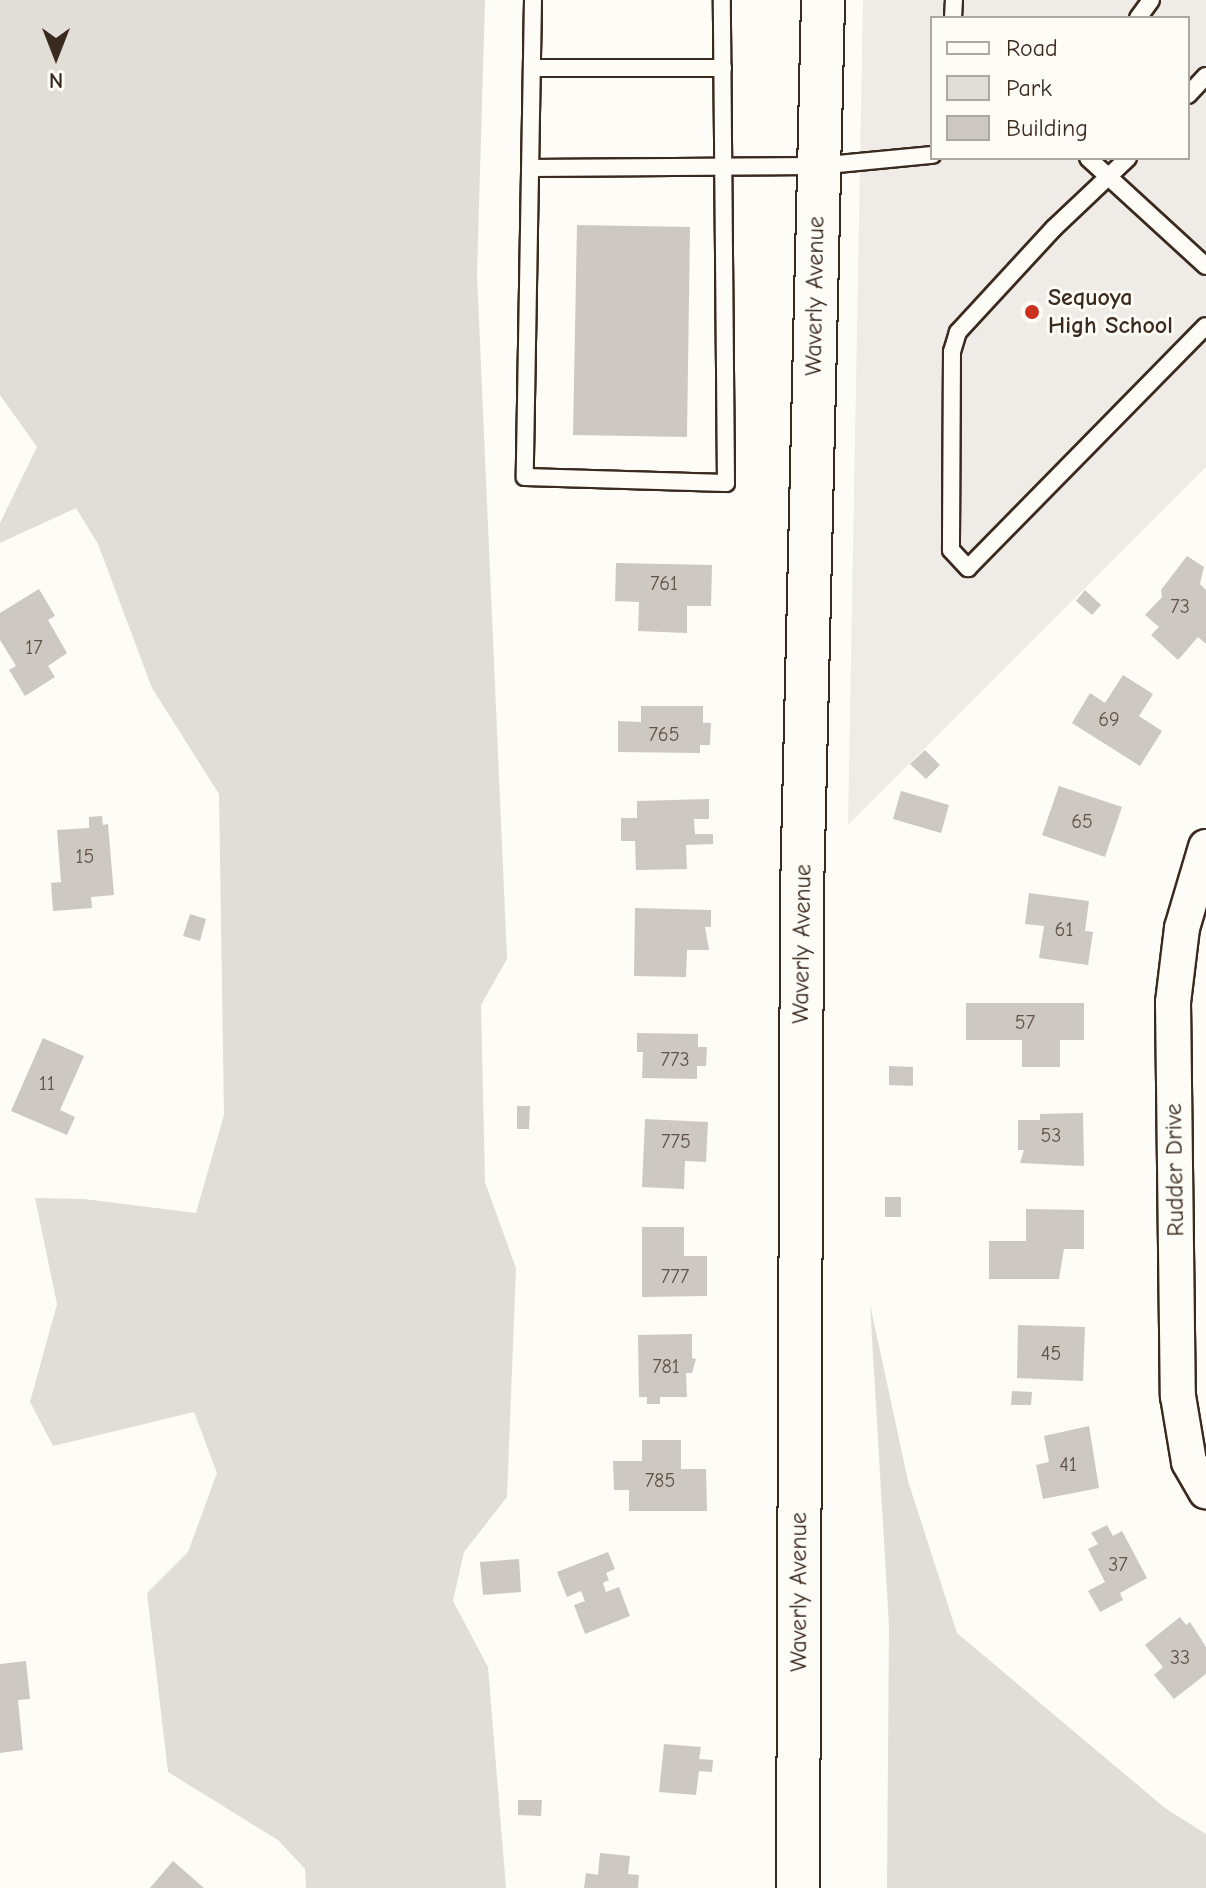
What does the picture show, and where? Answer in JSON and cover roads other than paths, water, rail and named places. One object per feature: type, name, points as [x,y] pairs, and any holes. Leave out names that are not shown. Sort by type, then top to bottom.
[{"type":"street","name":"Waverly Avenue","points":[[798,1888],[802,893],[823,0]]},
{"type":"street","name":"Rudder Drive","points":[[1206,847],[1182,928],[1173,1002],[1178,1396],[1189,1462],[1206,1492]]},
{"type":"lane","points":[[533,0],[525,477],[726,483],[722,0]]},
{"type":"lane","points":[[532,68],[723,68]]},
{"type":"lane","points":[[1190,93],[1204,78]]},
{"type":"lane","points":[[530,168],[817,166],[930,155]]},
{"type":"lane","points":[[1090,160],[1206,266]]},
{"type":"lane","points":[[1126,160],[1106,176],[958,332],[952,352],[951,550],[968,568],[1206,326]]},
{"type":"place","name":"Sequoya High School","points":[[1032,312]]}]
